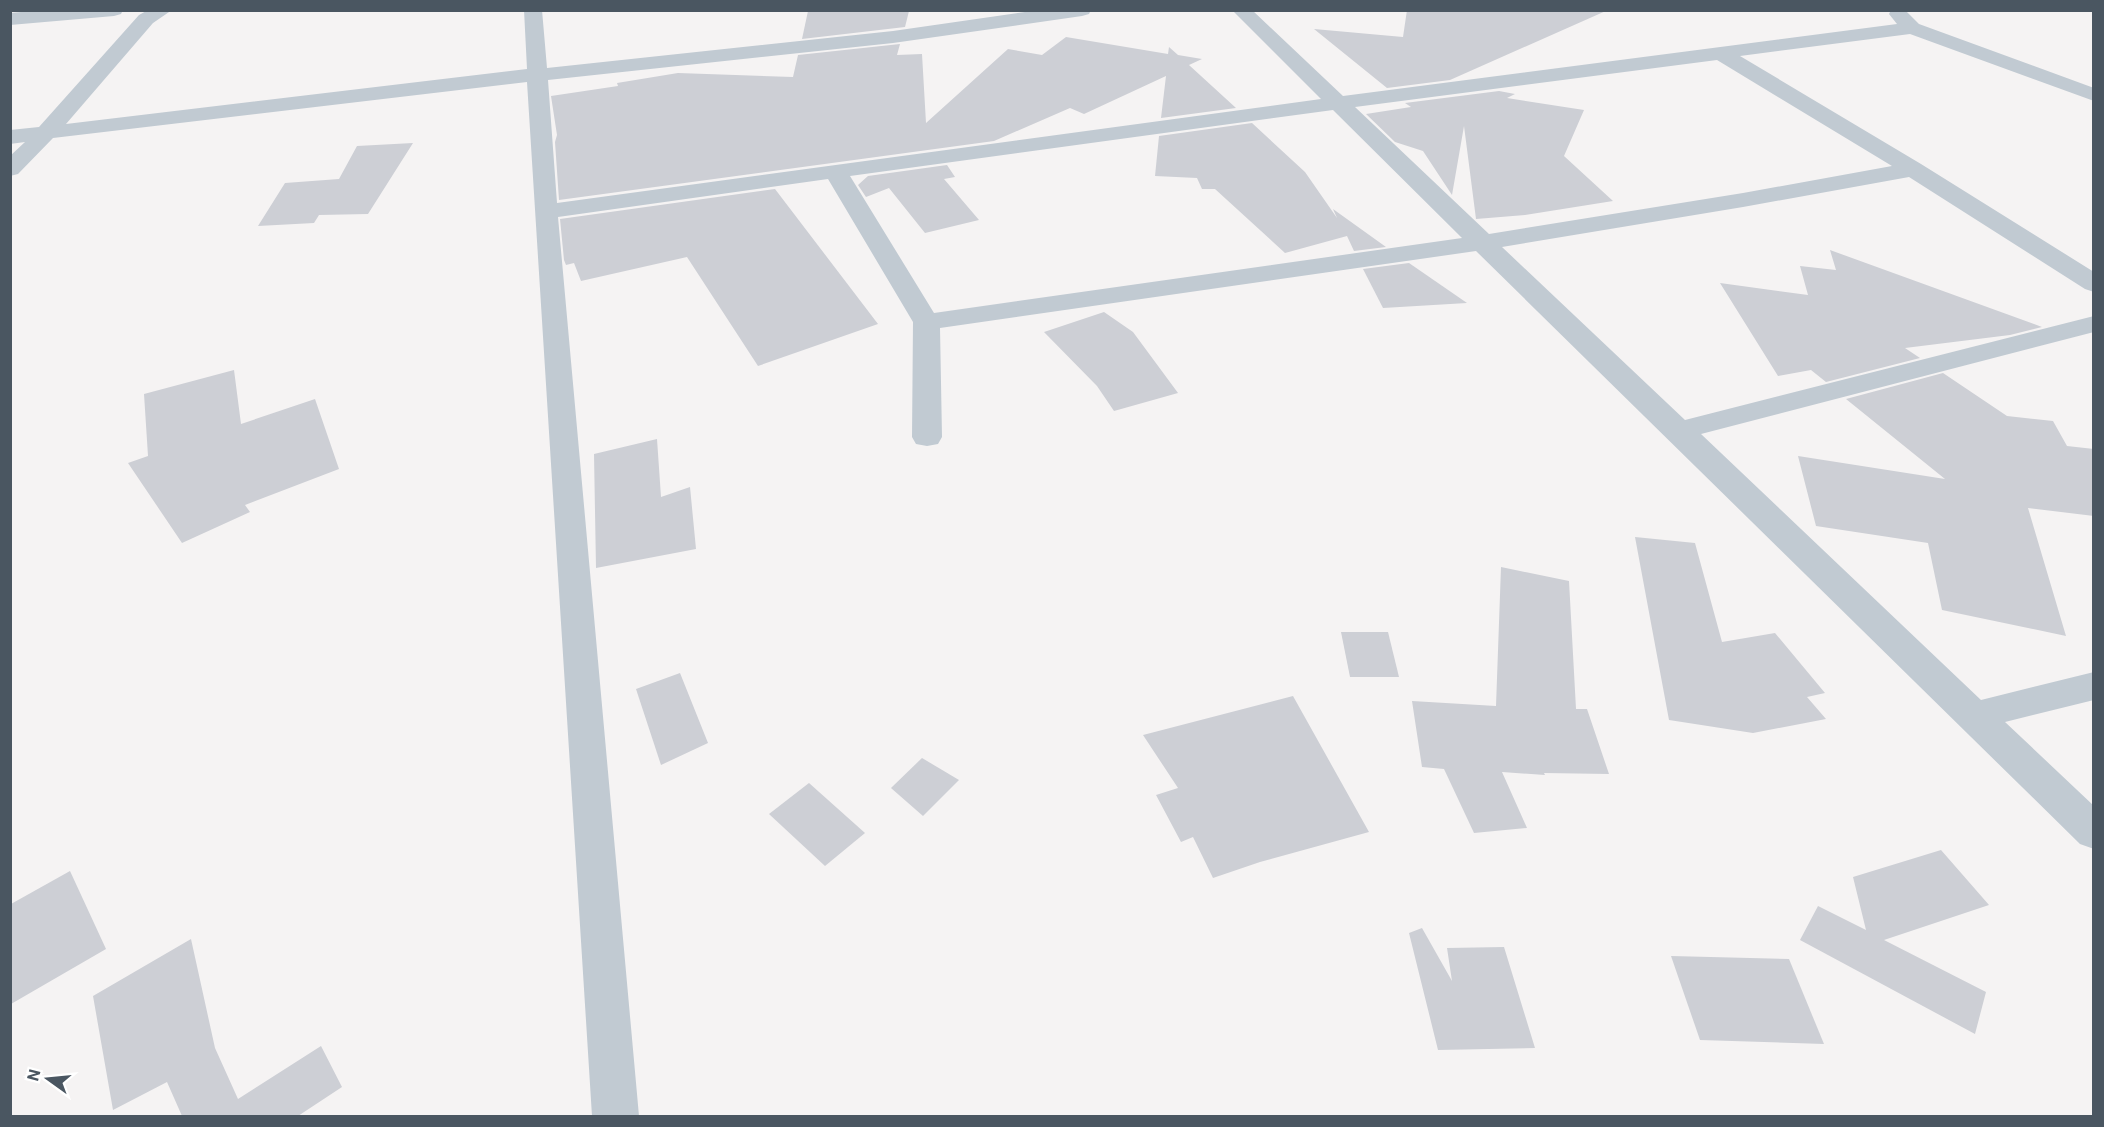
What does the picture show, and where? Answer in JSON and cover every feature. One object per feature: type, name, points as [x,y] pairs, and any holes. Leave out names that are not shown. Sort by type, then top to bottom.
[{"type":"street","points":[[10,19],[114,10]]},
{"type":"street","points":[[10,169],[45,134],[146,19],[163,10]]},
{"type":"street","points":[[533,10],[546,212],[615,1116]]},
{"type":"street","points":[[10,137],[501,77],[893,37],[1082,10]]},
{"type":"street","points":[[1241,10],[2094,832]]},
{"type":"street","points":[[1894,10],[1912,28],[2094,95]]},
{"type":"street","points":[[546,212],[836,171],[1912,28]]},
{"type":"street","points":[[1722,54],[1913,169],[2094,284]]},
{"type":"street","points":[[926,322],[1482,243],[1812,190],[1913,169]]},
{"type":"street","points":[[836,171],[926,322],[927,437]]},
{"type":"street","points":[[1678,431],[2094,324]]},
{"type":"street","points":[[1974,716],[2094,686]]},
{"type":"building","points":[[1407,10],[1608,10],[1450,80],[1387,88],[1314,29],[1403,37]]},
{"type":"building","points":[[808,11],[909,11],[905,27],[802,39]]},
{"type":"building","points":[[1066,37],[1168,54],[1169,47],[1178,55],[1202,59],[1189,65],[1236,108],[1161,118],[1166,76],[1084,114],[1070,108],[994,141],[559,200],[555,142],[557,135],[551,96],[618,86],[617,83],[678,73],[793,77],[798,55],[900,44],[897,55],[922,54],[926,123],[1008,49],[1042,55]]},
{"type":"building","points":[[1499,91],[1515,94],[1507,98],[1584,110],[1564,156],[1613,201],[1525,215],[1476,219],[1464,126],[1452,195],[1423,151],[1395,142],[1366,114],[1411,107],[1405,103]]},
{"type":"building","points":[[1252,123],[1305,172],[1337,218],[1333,209],[1386,247],[1354,251],[1347,236],[1285,253],[1215,189],[1202,189],[1197,178],[1155,176],[1159,136]]},
{"type":"building","points":[[413,143],[368,214],[319,215],[314,223],[258,226],[285,183],[339,179],[357,146]]},
{"type":"building","points":[[947,165],[955,177],[944,179],[979,220],[925,233],[889,188],[866,197],[858,185],[868,176]]},
{"type":"building","points":[[775,189],[878,324],[758,366],[687,257],[581,281],[574,263],[566,265],[564,260],[560,219]]},
{"type":"building","points":[[1830,250],[2042,327],[2010,335],[1905,348],[1920,358],[1826,382],[1811,370],[1778,376],[1720,283],[1808,295],[1800,266],[1836,270]]},
{"type":"building","points":[[1409,263],[1467,303],[1383,308],[1363,269]]},
{"type":"building","points":[[1104,312],[1133,332],[1178,393],[1114,411],[1097,386],[1044,332]]},
{"type":"building","points":[[234,370],[241,424],[315,399],[339,469],[245,505],[250,512],[182,543],[128,463],[148,456],[144,394]]},
{"type":"building","points":[[1943,373],[2007,416],[2053,421],[2067,446],[2094,449],[2094,516],[2028,508],[2066,636],[1942,610],[1928,543],[1816,526],[1798,456],[1945,479],[1846,399]]},
{"type":"building","points":[[657,439],[661,497],[690,487],[696,549],[596,568],[594,454]]},
{"type":"building","points":[[1635,537],[1695,543],[1722,642],[1775,633],[1825,693],[1807,697],[1826,719],[1753,733],[1669,720]]},
{"type":"building","points":[[1501,567],[1569,581],[1576,709],[1587,709],[1609,774],[1544,773],[1545,775],[1502,772],[1527,828],[1474,833],[1444,769],[1422,767],[1412,701],[1496,706]]},
{"type":"building","points":[[1341,632],[1388,632],[1399,677],[1350,677]]},
{"type":"building","points":[[680,673],[708,743],[661,765],[636,689]]},
{"type":"building","points":[[1293,696],[1369,832],[1260,862],[1213,878],[1193,837],[1181,842],[1156,795],[1178,788],[1143,735]]},
{"type":"building","points":[[922,758],[959,780],[923,816],[891,788]]},
{"type":"building","points":[[809,783],[865,833],[825,866],[769,814]]},
{"type":"building","points":[[1941,850],[1989,905],[1884,940],[1986,992],[1975,1034],[1800,940],[1818,906],[1866,930],[1853,877]]},
{"type":"building","points":[[70,871],[106,949],[11,1004],[11,904]]},
{"type":"building","points":[[1422,928],[1452,981],[1447,948],[1504,947],[1535,1048],[1438,1050],[1409,933]]},
{"type":"building","points":[[191,939],[215,1048],[238,1099],[321,1046],[342,1087],[298,1116],[182,1116],[167,1082],[113,1110],[93,996]]},
{"type":"building","points":[[1671,956],[1789,959],[1824,1044],[1700,1040]]}]
